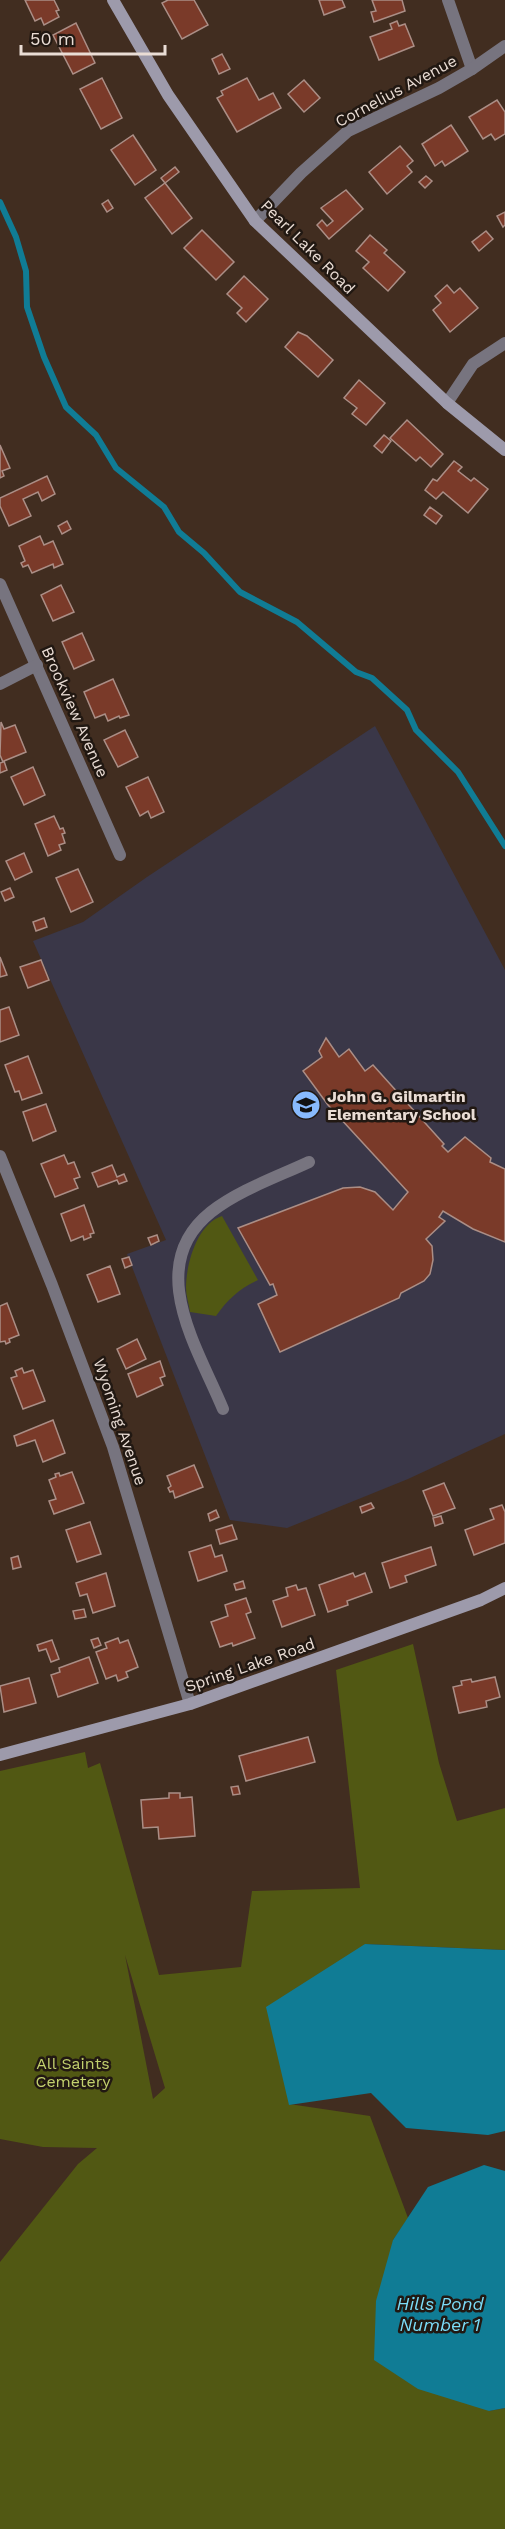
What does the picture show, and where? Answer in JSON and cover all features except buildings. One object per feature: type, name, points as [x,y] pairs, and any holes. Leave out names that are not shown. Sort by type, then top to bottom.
[{"type":"main road","name":"Pearl Lake Road","points":[[113,0],[168,94],[255,220],[447,403],[505,450]]},
{"type":"main road","name":"Spring Lake Road","points":[[0,1755],[190,1704],[481,1600],[505,1588]]},
{"type":"street","points":[[448,0],[472,69]]},
{"type":"street","name":"Cornelius Avenue","points":[[255,220],[301,173],[348,132],[472,69],[505,46]]},
{"type":"street","points":[[447,403],[473,364],[505,343]]},
{"type":"street","name":"Brookview Avenue","points":[[0,584],[120,855]]},
{"type":"street","points":[[0,684],[37,665]]},
{"type":"street","name":"Wyoming Avenue","points":[[0,1156],[114,1447],[190,1704]]},
{"type":"street","points":[[223,1410],[187,1326],[177,1273],[181,1252],[186,1239],[212,1211],[236,1196],[309,1162]]},
{"type":"shaded area","name":"John G. Gilmartin Elementary School","points":[[375,726],[505,970],[505,1434],[408,1479],[287,1528],[230,1520],[127,1254],[166,1240],[33,941],[83,922]]},
{"type":"green space","points":[[222,1216],[258,1280],[234,1295],[216,1316],[190,1312],[186,1288],[191,1257],[206,1227],[213,1220]]},
{"type":"green space","name":"All Saints Cemetery","points":[[413,1644],[439,1763],[457,1821],[505,1808],[505,1950],[365,1944],[289,2104],[370,2116],[408,2218],[393,2240],[489,2411],[505,2408],[505,2529],[0,2529],[0,2262],[78,2164],[97,2148],[43,2147],[0,2139],[0,1771],[85,1752],[88,1768],[100,1763],[159,1975],[241,1967],[252,1891],[360,1888],[336,1670]],"holes":[[[125,1955],[165,2088],[153,2099]]]},
{"type":"water","points":[[365,1944],[505,1950],[505,2131],[488,2135],[406,2128],[371,2093],[289,2105],[266,2007]]},
{"type":"water","name":"Hills Pond Number 1","points":[[484,2165],[505,2171],[505,2408],[489,2411],[418,2389],[374,2360],[376,2301],[393,2240],[428,2187]]},
{"type":"waterway","points":[[0,202],[16,237],[26,271],[27,307],[44,357],[66,407],[96,435],[116,468],[164,507],[179,532],[204,553],[240,592],[297,622],[356,672],[372,678],[407,710],[416,730],[458,772],[505,846]]},
{"type":"place","name":"John G. Gilmartin Elementary School","points":[[306,1105]]}]
